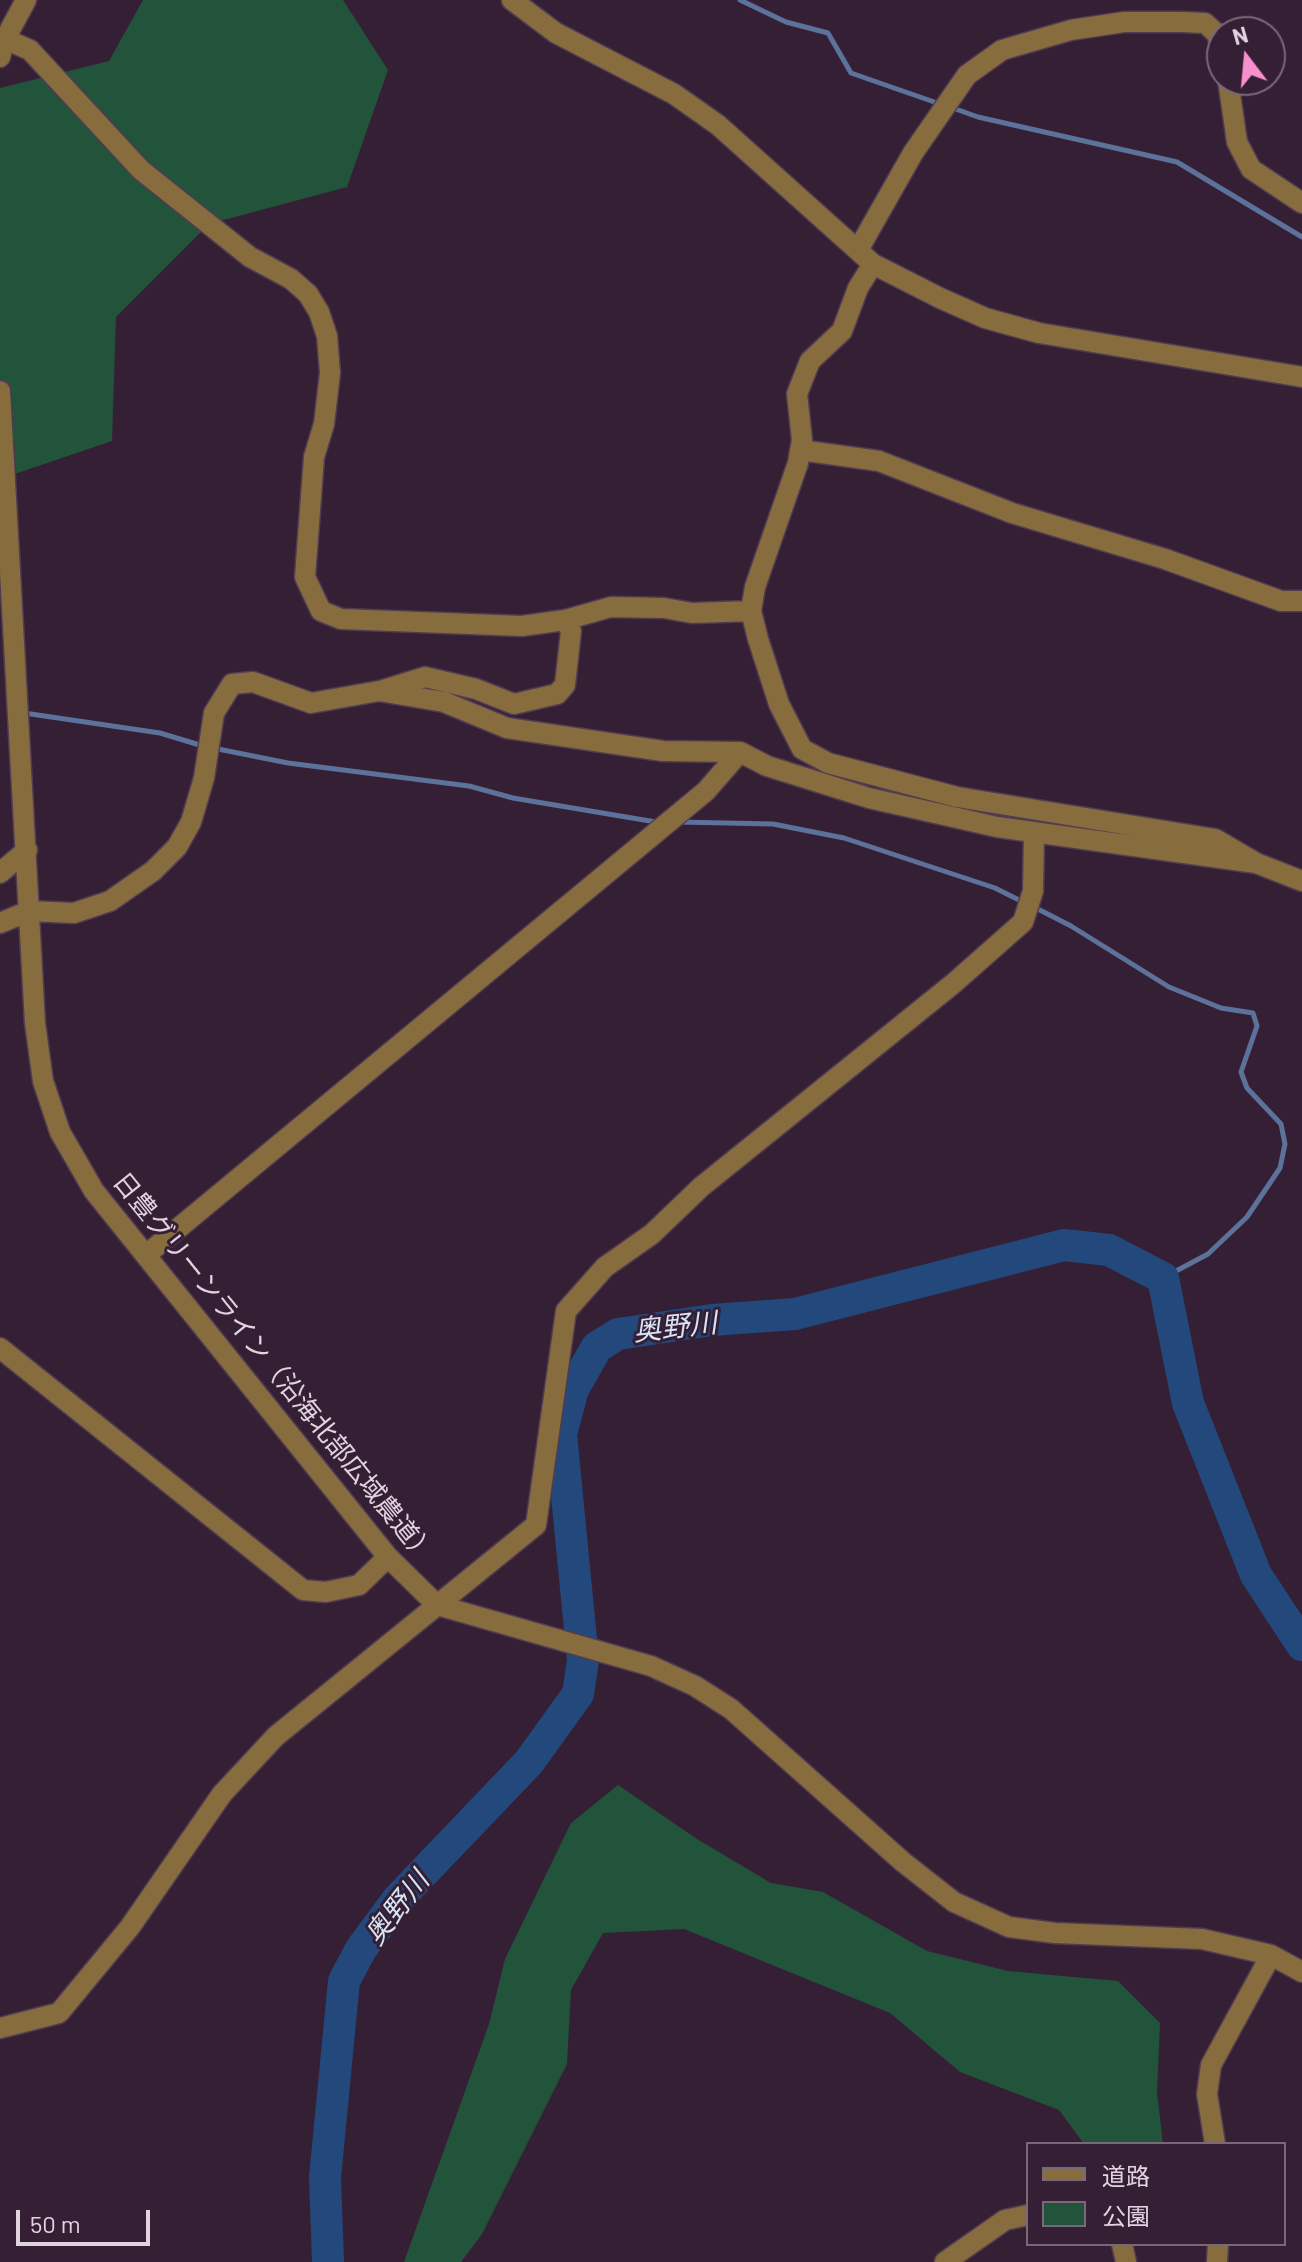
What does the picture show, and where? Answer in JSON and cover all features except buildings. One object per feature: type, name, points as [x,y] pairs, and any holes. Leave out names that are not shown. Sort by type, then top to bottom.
[{"type":"street","points":[[26,0],[2,48],[30,50],[152,179],[250,257],[291,279],[308,294],[319,312],[327,336],[330,373],[324,424],[314,457],[305,577],[311,597],[321,611],[341,619],[522,626],[565,620],[611,607],[664,608],[692,613],[751,611]]},
{"type":"street","points":[[512,0],[556,33],[674,94],[718,125],[865,257],[985,318],[1039,333],[1302,377]]},
{"type":"street","points":[[1206,24],[1124,22],[1071,30],[1002,50],[967,75],[913,153],[865,257],[858,288],[842,331],[810,361],[797,394],[800,450],[755,587],[751,611],[779,704],[791,730],[802,749],[828,763],[957,797],[1215,839],[1256,863],[1302,881]]},
{"type":"street","points":[[1230,96],[1237,142],[1251,169],[1302,203]]},
{"type":"street","name":"日豊グリーンライン（沿海北部広域農道）","points":[[0,391],[20,698],[35,1023],[43,1081],[60,1132],[94,1191],[388,1557],[437,1605],[651,1666],[695,1686],[731,1709],[903,1862],[954,1902],[1009,1927],[1055,1933],[1202,1939],[1271,1955],[1302,1972]]},
{"type":"street","points":[[800,450],[879,461],[1012,513],[1165,559],[1281,601],[1302,601]]},
{"type":"street","points":[[0,923],[29,911],[74,913],[110,901],[153,871],[177,847],[191,822],[207,759],[214,713],[232,684],[253,682],[311,703],[379,691],[425,677],[476,689],[514,704],[537,701],[557,694],[565,685],[571,631],[565,620]]},
{"type":"street","points":[[379,691],[444,702],[507,728],[663,751],[740,752],[767,766],[869,798],[1034,834],[1256,863]]},
{"type":"street","points":[[146,1255],[706,791],[740,752]]},
{"type":"street","points":[[0,2028],[59,2013],[130,1927],[233,1782],[276,1736],[536,1525],[566,1311],[605,1267],[652,1234],[701,1187],[954,983],[1023,922],[1033,891],[1034,834]]},
{"type":"street","points":[[0,873],[27,850]]},
{"type":"street","points":[[0,1348],[303,1590],[326,1592],[359,1585],[388,1557]]},
{"type":"street","points":[[1215,2142],[1207,2094],[1211,2065],[1271,1955]]},
{"type":"street","points":[[945,2262],[1005,2220],[1026,2215]]},
{"type":"green space","points":[[143,0],[343,0],[388,70],[347,187],[209,224],[116,317],[112,441],[0,479],[0,88],[109,61]]},
{"type":"green space","points":[[618,1785],[697,1839],[771,1883],[823,1892],[927,1951],[1008,1971],[1118,1981],[1160,2023],[1157,2092],[1163,2142],[1083,2142],[1059,2110],[960,2072],[890,2013],[684,1929],[603,1933],[571,1990],[567,2064],[482,2234],[461,2262],[404,2262],[489,2024],[505,1959],[571,1823]]},
{"type":"waterway","points":[[740,0],[786,22],[828,33],[851,73],[940,104]]},
{"type":"waterway","points":[[950,107],[978,117],[1177,162],[1302,237]]},
{"type":"waterway","points":[[24,713],[160,733],[203,746]]},
{"type":"waterway","points":[[213,748],[288,763],[469,786],[513,798],[656,822]]},
{"type":"waterway","points":[[678,822],[773,824],[844,838],[995,888],[1023,902]]},
{"type":"waterway","points":[[1032,906],[1071,926],[1169,987],[1221,1008],[1253,1013],[1257,1026],[1241,1072],[1247,1088],[1281,1124],[1285,1144],[1280,1168],[1247,1217],[1208,1254],[1163,1278]]},
{"type":"waterway","name":"奥野川","points":[[328,2262],[325,2177],[344,1981],[361,1949],[398,1899],[529,1762],[578,1694],[583,1660],[561,1434],[573,1389],[597,1347],[618,1334],[712,1320],[795,1314],[1064,1245],[1109,1250],[1163,1278],[1188,1403],[1256,1575],[1302,1645]]}]
